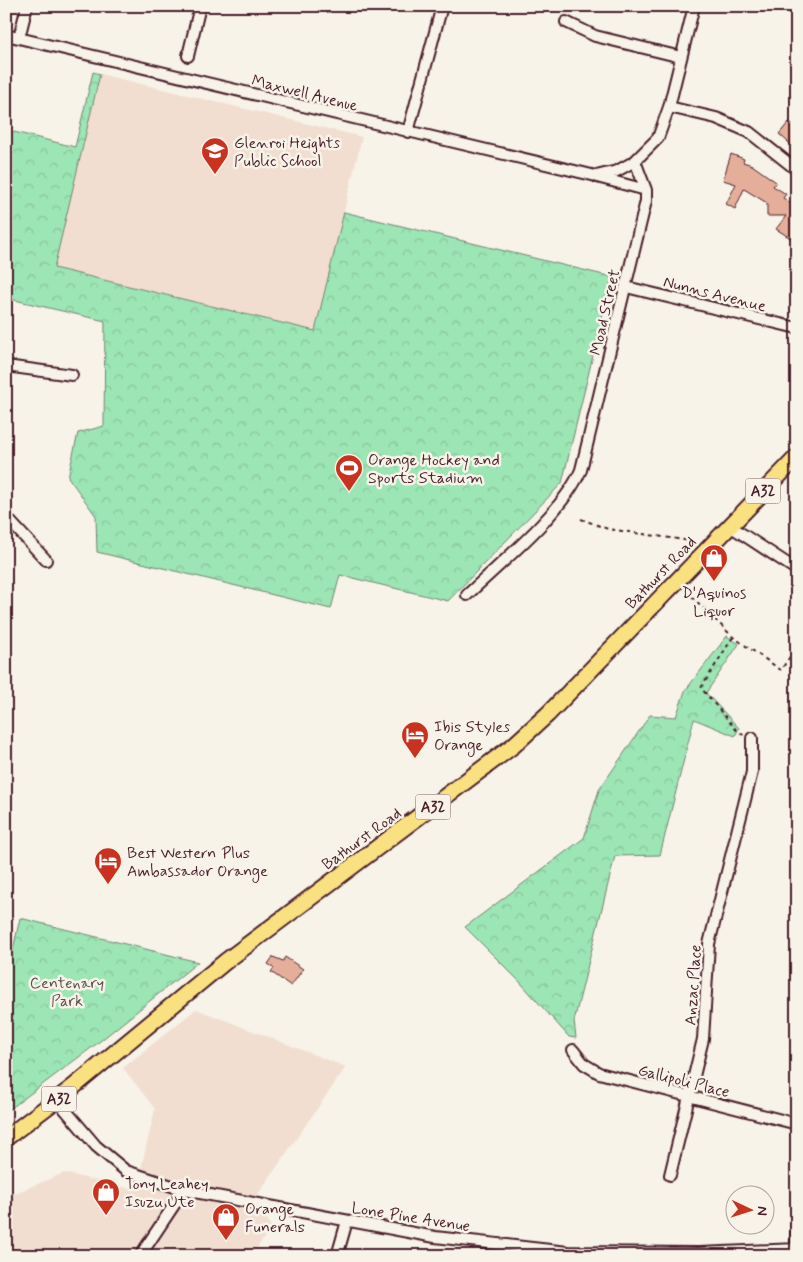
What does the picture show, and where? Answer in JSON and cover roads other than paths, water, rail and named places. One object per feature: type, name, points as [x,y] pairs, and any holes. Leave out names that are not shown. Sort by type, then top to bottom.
[{"type":"highway","name":"Bathurst Road","points":[[6,1138],[57,1100],[226,960],[514,745],[548,714],[797,457]]},
{"type":"street","points":[[20,38],[27,6]]},
{"type":"street","points":[[188,56],[200,6]]},
{"type":"street","points":[[408,132],[442,6]]},
{"type":"street","points":[[635,161],[658,138],[669,107],[694,6]]},
{"type":"street","points":[[566,22],[595,36],[681,57]]},
{"type":"street","name":"Maxwell Avenue","points":[[6,35],[596,176],[646,190]]},
{"type":"street","points":[[669,107],[716,118],[749,132],[797,170]]},
{"type":"street","name":"Maxwell Avenue","points":[[596,176],[617,171],[635,161]]},
{"type":"street","name":"Moad Street","points":[[467,595],[547,517],[575,483],[584,461],[646,201],[646,190],[635,161]]},
{"type":"street","name":"Nunns Avenue","points":[[626,287],[797,328]]},
{"type":"street","points":[[6,366],[72,375]]},
{"type":"street","points":[[6,517],[46,560]]},
{"type":"street","points":[[730,526],[797,570]]},
{"type":"street","name":"Anzac Place","points":[[670,1175],[688,1096],[704,1039],[709,944],[752,772],[752,738]]},
{"type":"street","name":"Gallipoli Place","points":[[573,1050],[584,1064],[599,1073],[797,1124]]},
{"type":"street","name":"Lone Pine Avenue","points":[[57,1100],[96,1146],[126,1171],[184,1190],[436,1237],[568,1254],[699,1254],[796,1249]]},
{"type":"street","points":[[140,1256],[184,1190]]},
{"type":"street","points":[[337,1256],[347,1221]]},
{"type":"street","points":[[796,1249],[797,1223]]},
{"type":"place","name":"Glenroi Heights Public School","points":[[215,175]]},
{"type":"place","name":"Orange Hockey and Sports Stadium","points":[[349,492]]},
{"type":"place","name":"D'Aquinos Liquor","points":[[714,582]]},
{"type":"place","name":"Ibis Styles Orange","points":[[415,759]]},
{"type":"place","name":"Best Western Plus Ambassador Orange","points":[[108,885]]},
{"type":"place","name":"Tony Leahey Isuzu Ute","points":[[106,1216]]},
{"type":"place","name":"Orange Funerals","points":[[226,1241]]},
{"type":"park label","name":"Centenary Park","points":[[67,991]]}]
